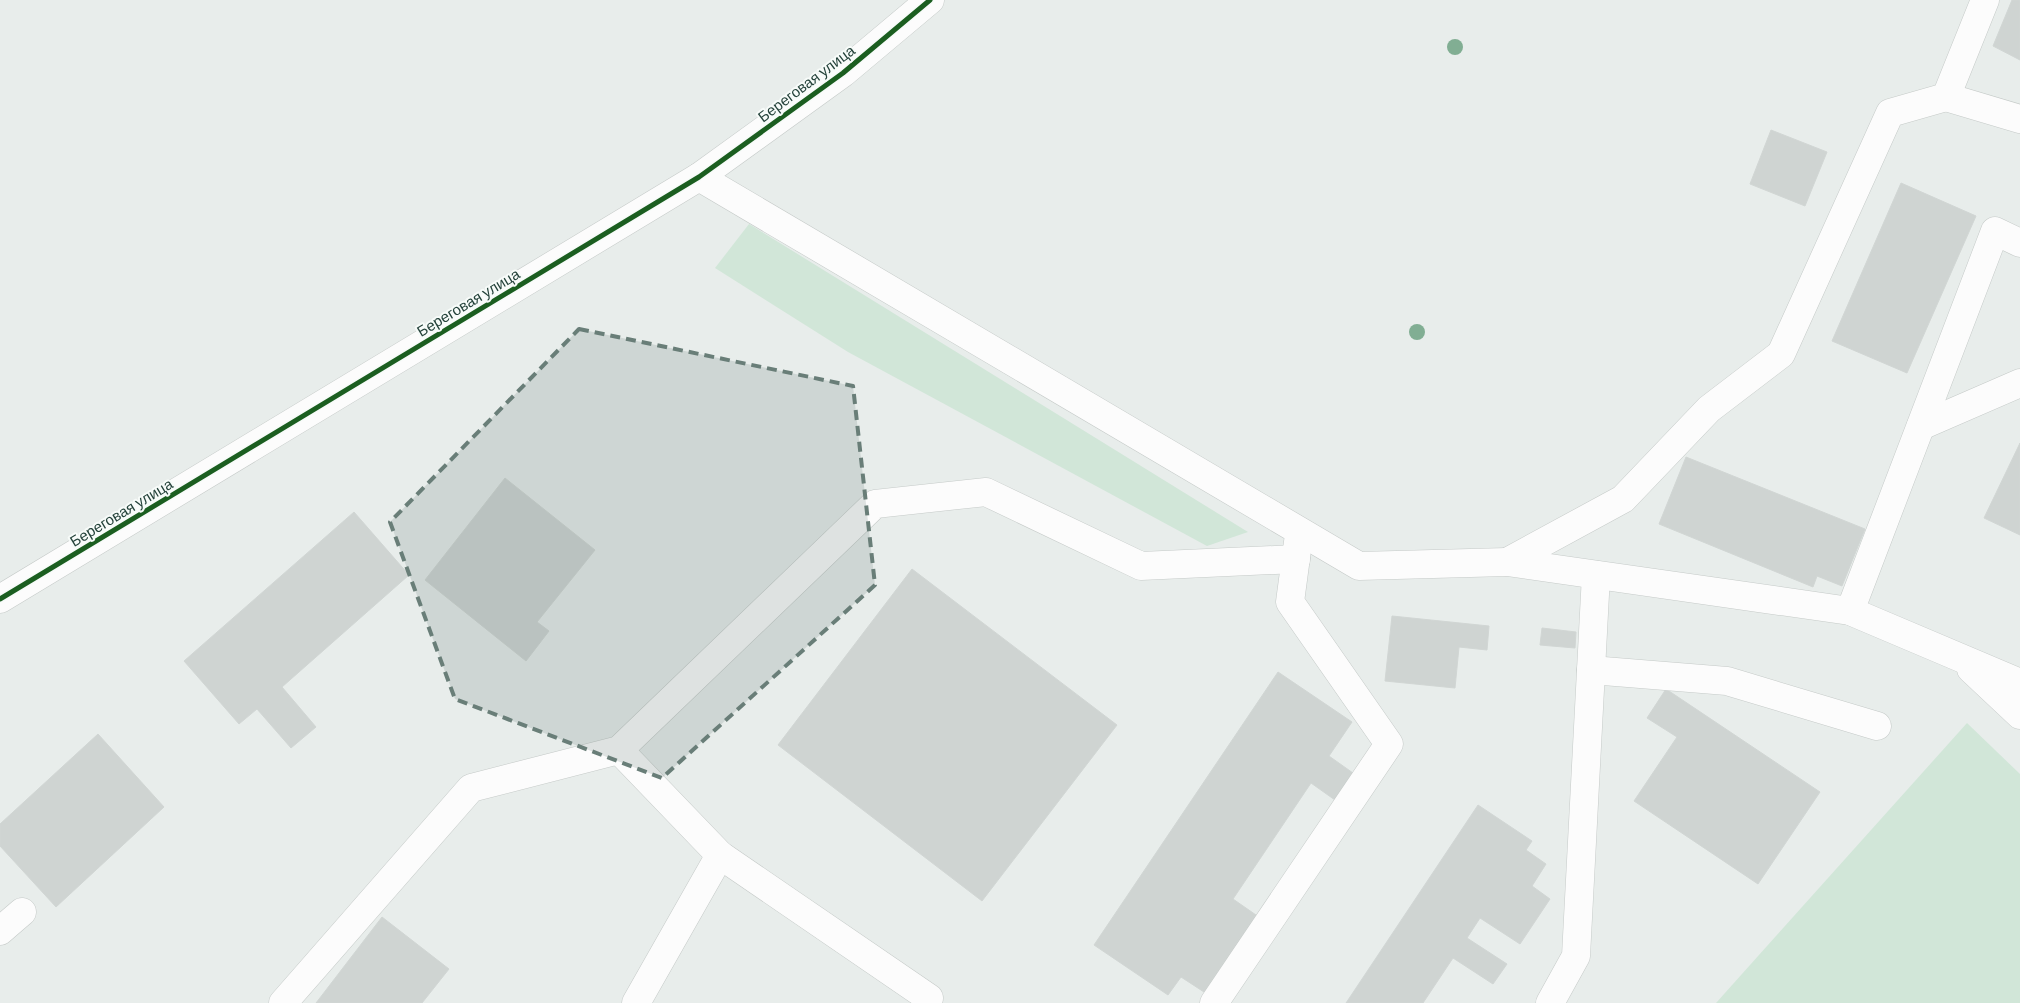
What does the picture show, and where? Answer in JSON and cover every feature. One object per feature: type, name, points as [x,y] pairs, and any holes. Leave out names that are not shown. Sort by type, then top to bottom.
[{"type":"street","name":"Береговая улица","points":[[0,599],[700,177],[843,73],[930,0]]},
{"type":"street","points":[[1946,96],[1985,0]]},
{"type":"street","points":[[1507,562],[1623,499],[1709,408],[1781,354],[1890,113],[1946,96],[2020,119]]},
{"type":"street","points":[[700,177],[1359,566],[1507,562],[1850,611],[2020,683]]},
{"type":"street","points":[[1850,611],[1995,231],[2020,243]]},
{"type":"street","points":[[1921,426],[2020,383]]},
{"type":"street","points":[[283,1003],[471,788],[619,750],[876,504],[986,492],[1141,566],[1296,559]]},
{"type":"street","points":[[1214,1003],[1389,744],[1290,602],[1299,531]]},
{"type":"street","points":[[1550,1003],[1576,956],[1596,575]]},
{"type":"street","points":[[1959,658],[2020,715]]},
{"type":"street","points":[[1590,670],[1727,681],[1877,726]]},
{"type":"street","points":[[619,750],[720,855],[929,998]]},
{"type":"street","points":[[636,1003],[720,855]]},
{"type":"street","points":[[0,931],[22,912]]},
{"type":"highlighted area","points":[[579,329],[853,386],[875,585],[662,778],[455,699],[390,522]]},
{"type":"green space","points":[[749,224],[1248,532],[1207,546],[848,352],[715,268]]},
{"type":"green space","points":[[1967,723],[2020,774],[2020,1003],[1716,1003]]},
{"type":"building","points":[[2012,0],[2020,0],[2020,60],[1993,46]]},
{"type":"building","points":[[1771,130],[1827,152],[1805,206],[1750,184]]},
{"type":"building","points":[[1901,183],[1976,216],[1907,373],[1832,341]]},
{"type":"building","points":[[2020,443],[2020,535],[1984,518]]},
{"type":"building","points":[[1686,457],[1865,529],[1842,586],[1817,576],[1813,587],[1659,524]]},
{"type":"building","points":[[505,478],[595,550],[537,622],[549,631],[526,661],[425,580]]},
{"type":"building","points":[[354,512],[409,575],[282,687],[316,727],[291,748],[257,709],[239,724],[184,661]]},
{"type":"building","points":[[912,569],[1117,725],[982,901],[778,745]]},
{"type":"building","points":[[1392,616],[1489,626],[1487,650],[1459,647],[1455,688],[1385,681]]},
{"type":"building","points":[[1542,628],[1576,632],[1575,648],[1540,645]]},
{"type":"building","points":[[1278,672],[1352,722],[1329,756],[1353,773],[1335,800],[1311,783],[1233,899],[1256,915],[1204,992],[1181,977],[1168,995],[1094,945]]},
{"type":"building","points":[[1666,689],[1820,792],[1758,884],[1634,801],[1677,737],[1647,718]]},
{"type":"building","points":[[98,734],[164,807],[56,907],[0,846],[0,824]]},
{"type":"building","points":[[1478,805],[1532,841],[1526,850],[1546,864],[1532,886],[1550,899],[1520,944],[1480,918],[1467,938],[1507,964],[1493,984],[1453,958],[1423,1003],[1346,1003]]},
{"type":"building","points":[[382,917],[449,969],[422,1003],[316,1003]]},
{"type":"cycle path","points":[[0,599],[699,177],[843,73],[930,0]]}]
